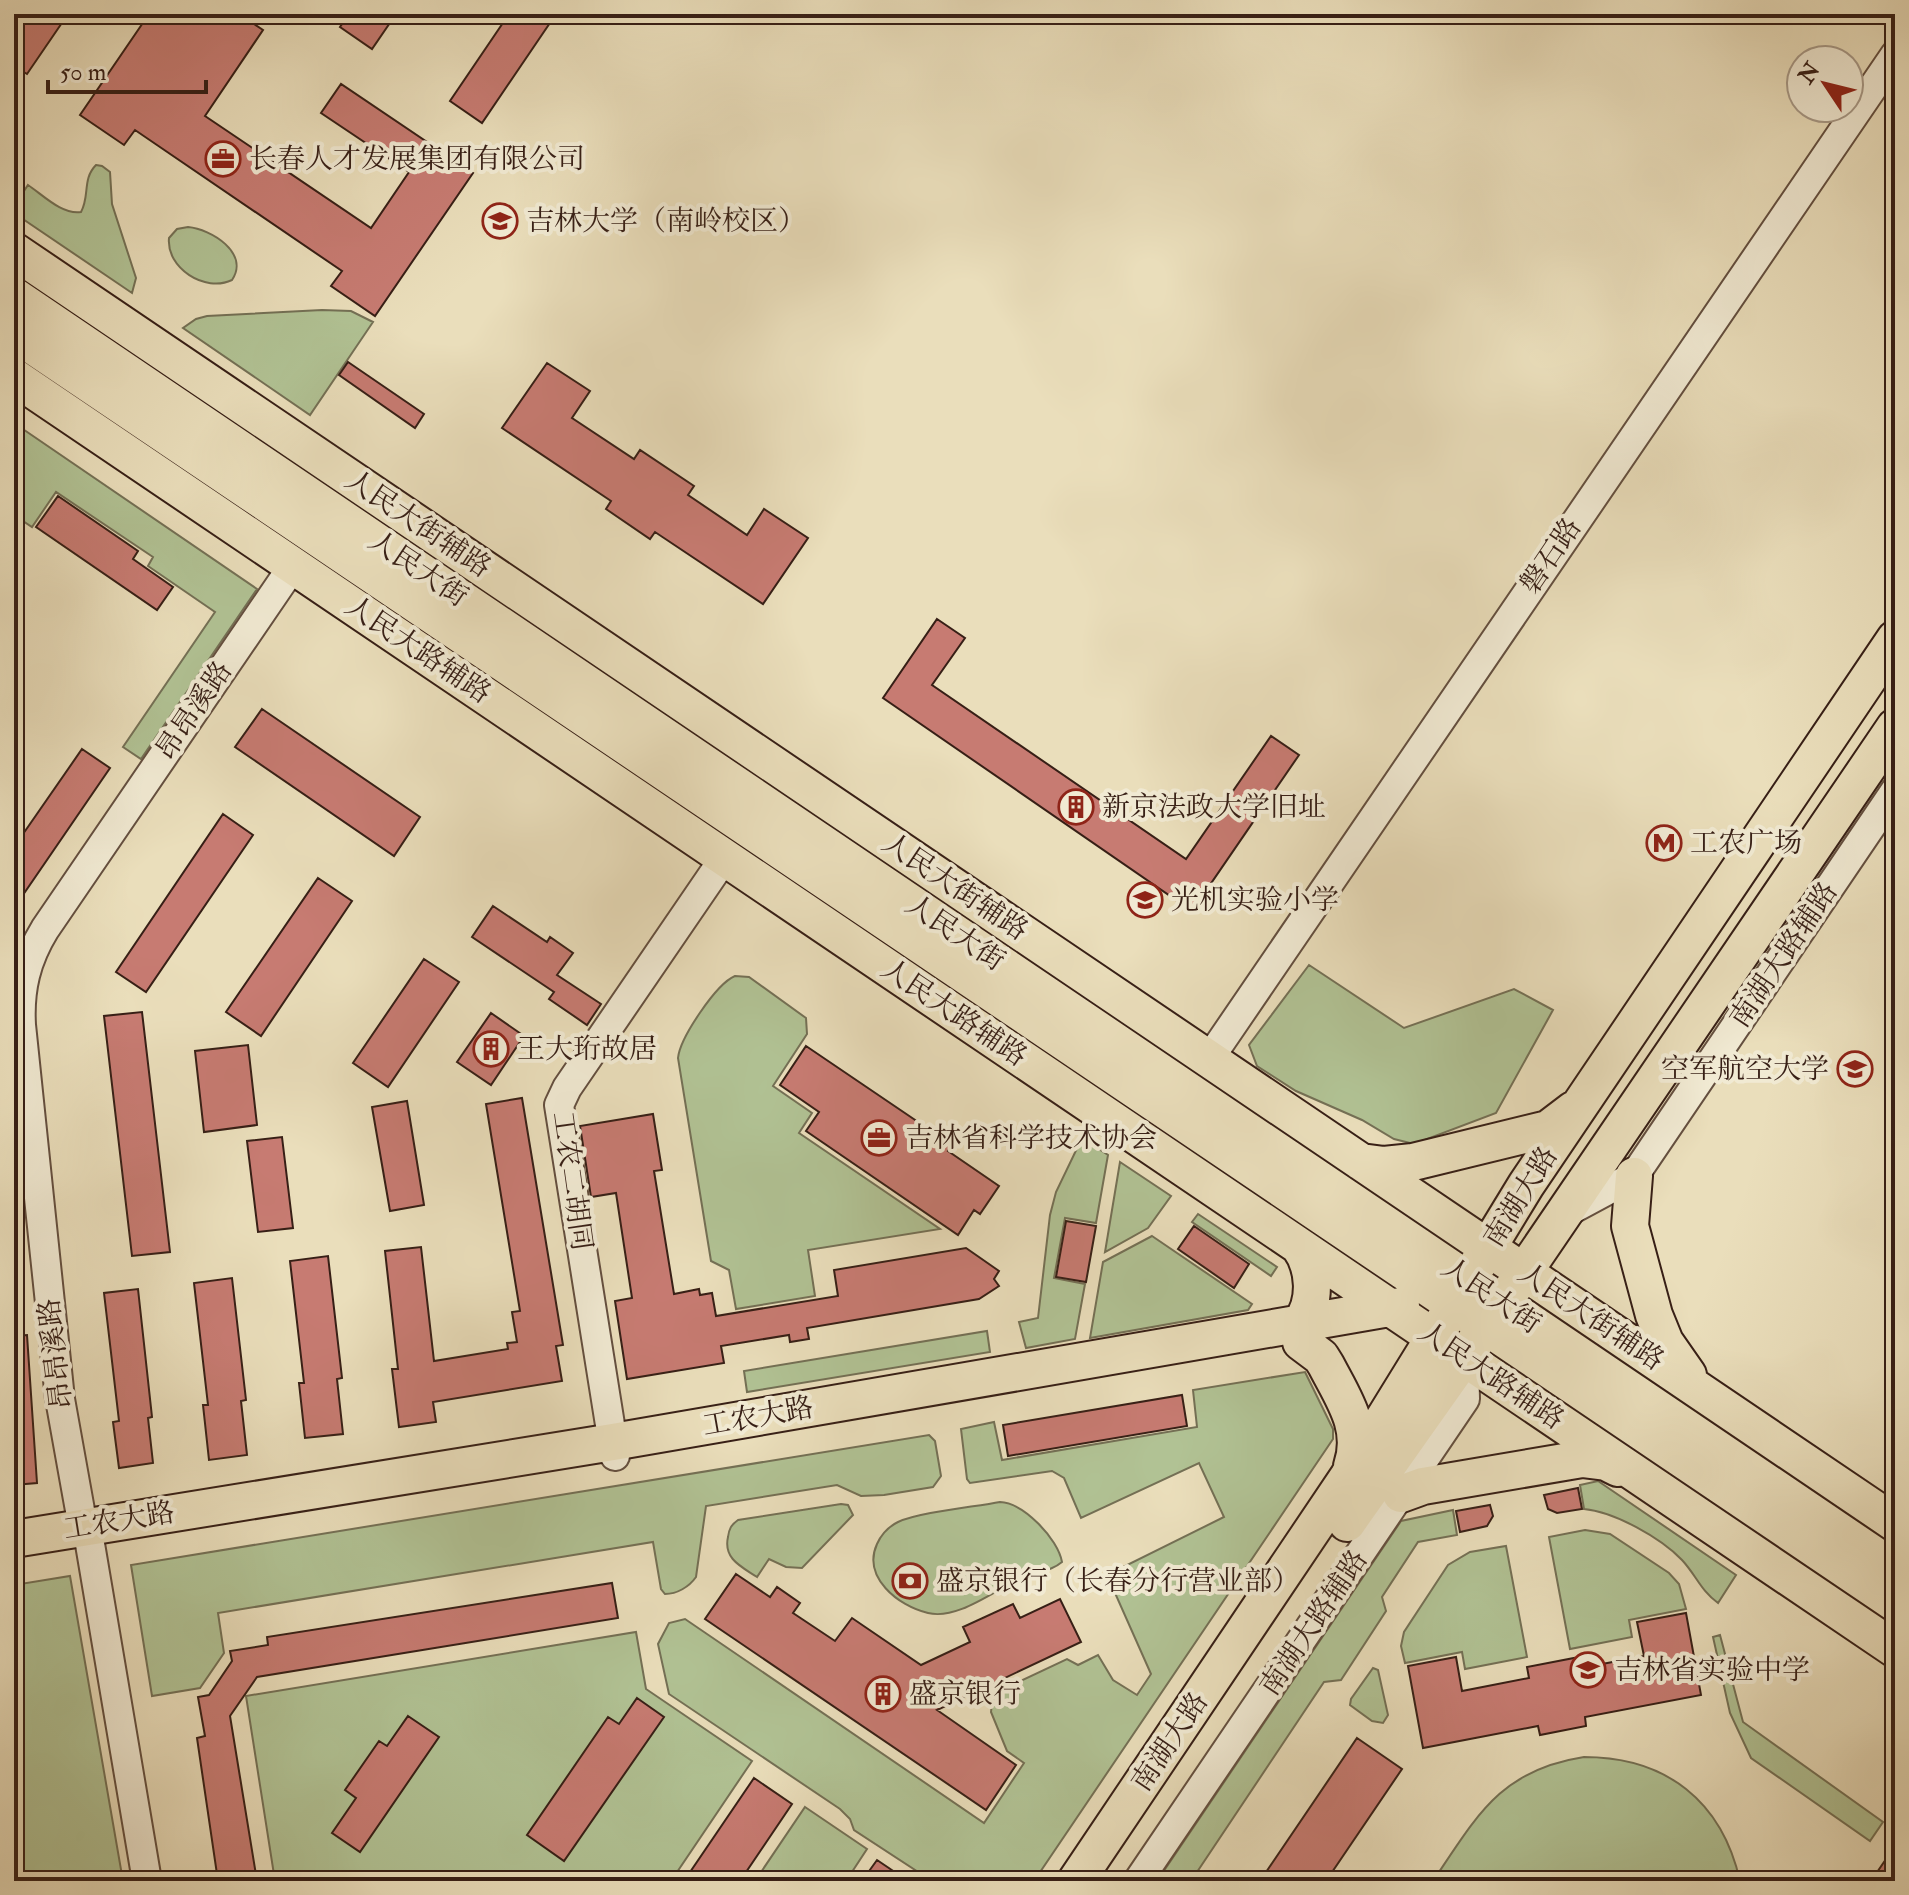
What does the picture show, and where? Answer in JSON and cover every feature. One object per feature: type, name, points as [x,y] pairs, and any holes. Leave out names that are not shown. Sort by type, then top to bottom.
[{"type":"main road","name":"人民大街辅路","points":[[14,251],[1895,1523]]},
{"type":"main road","name":"人民大街","points":[[14,296],[1438,1309]]},
{"type":"main road","name":"人民大街","points":[[14,333],[1438,1309]]},
{"type":"main road","name":"人民大路辅路","points":[[14,377],[1299,1246],[1438,1309],[1464,1357],[1895,1649]]},
{"type":"main road","name":"南湖大路","points":[[1076,1881],[1348,1477],[1438,1309],[1488,1248],[1583,1101],[1895,639]]},
{"type":"main road","name":"南湖大路","points":[[1106,1881],[1370,1490],[1567,1212],[1895,727]]},
{"type":"main road","points":[[1361,1162],[1384,1165],[1413,1162],[1548,1129],[1583,1101]]},
{"type":"main road","points":[[1634,1176],[1630,1226],[1654,1315],[1682,1369],[1712,1399]]},
{"type":"main road","points":[[1299,1246],[1308,1258],[1312,1287],[1311,1306],[1301,1333],[1326,1365],[1355,1421],[1357,1452],[1348,1477]]},
{"type":"main road","name":"工农大路","points":[[14,1557],[86,1536],[1438,1309],[1494,1315]]},
{"type":"main road","name":"人民大街","points":[[1494,1315],[1895,1569]]},
{"type":"main road","name":"人民大街","points":[[1494,1315],[1895,1603]]},
{"type":"main road","points":[[1401,1494],[1423,1486],[1582,1459],[1606,1462],[1645,1480]]},
{"type":"main road","name":"工农大路","points":[[14,1539],[86,1536]]},
{"type":"street","name":"磐石路","points":[[1209,1059],[1895,55]]},
{"type":"street","name":"昂昂溪路","points":[[147,1881],[58,1387],[21,1025],[22,982],[27,963],[45,929],[293,566]]},
{"type":"street","name":"南湖大路辅路","points":[[1567,1212],[1634,1176],[1895,791]]},
{"type":"street","name":"工农二胡同","points":[[614,1449],[559,1105],[567,1088],[725,857]]},
{"type":"street","name":"南湖大路辅路","points":[[1138,1881],[1465,1399],[1464,1357]]},
{"type":"green space","points":[[96,165],[110,172],[112,204],[136,278],[132,293],[14,213],[14,206],[28,185],[60,207],[81,212],[89,176]]},
{"type":"green space","points":[[188,227],[207,232],[232,252],[236,270],[232,280],[210,283],[180,268],[170,249],[169,238],[177,229]]},
{"type":"green space","points":[[351,311],[373,322],[310,415],[183,328],[207,316]]},
{"type":"green space","points":[[14,423],[257,589],[141,759],[123,747],[215,612],[148,566],[153,557],[56,492],[32,527],[14,515]]},
{"type":"green space","points":[[1309,965],[1404,1028],[1514,989],[1553,1010],[1496,1113],[1414,1144],[1394,1139],[1362,1120],[1296,1091],[1257,1066],[1249,1045]]},
{"type":"green space","points":[[735,976],[749,977],[806,1018],[807,1034],[773,1086],[812,1113],[799,1133],[940,1229],[808,1250],[815,1296],[736,1309],[729,1270],[711,1261],[678,1058],[700,1012],[718,989]]},
{"type":"green space","points":[[1082,1138],[1108,1155],[1096,1223],[1065,1218],[1054,1278],[1085,1284],[1075,1339],[1026,1348],[1019,1322],[1038,1318],[1050,1215],[1056,1192]]},
{"type":"green space","points":[[1120,1162],[1171,1196],[1148,1228],[1105,1252]]},
{"type":"green space","points":[[1198,1214],[1277,1267],[1271,1276],[1192,1222]]},
{"type":"green space","points":[[1152,1236],[1252,1304],[1248,1310],[1090,1338],[1103,1262]]},
{"type":"green space","points":[[987,1331],[990,1352],[747,1392],[744,1371]]},
{"type":"green space","points":[[1305,1372],[1333,1429],[1333,1439],[1034,1881],[932,1881],[854,1830],[850,1819],[840,1809],[669,1694],[658,1644],[669,1623],[685,1619],[984,1823],[1024,1763],[1007,1751],[991,1712],[993,1694],[1067,1659],[1078,1665],[1098,1655],[1113,1680],[1137,1695],[1151,1674],[1107,1575],[1224,1517],[1199,1463],[1081,1518],[1064,1478],[1052,1471],[970,1483],[961,1429],[994,1422],[1002,1460],[1197,1427],[1193,1390]]},
{"type":"green space","points":[[929,1435],[935,1441],[941,1476],[933,1487],[861,1496],[837,1485],[706,1506],[696,1577],[674,1593],[665,1594],[661,1589],[653,1542],[218,1613],[224,1653],[200,1688],[152,1696],[131,1565]]},
{"type":"green space","points":[[1598,1481],[1736,1575],[1718,1603],[1682,1560],[1662,1543],[1637,1527],[1584,1509],[1580,1485]]},
{"type":"green space","points":[[1000,1502],[1029,1515],[1047,1533],[1062,1562],[966,1607],[940,1614],[905,1604],[879,1578],[874,1568],[877,1544],[894,1524],[920,1515]]},
{"type":"green space","points":[[848,1505],[853,1515],[802,1568],[786,1567],[769,1559],[757,1577],[735,1562],[728,1551],[729,1532],[738,1520]]},
{"type":"green space","points":[[1453,1510],[1457,1535],[1418,1542],[1382,1597],[1386,1611],[1341,1680],[1324,1682],[1191,1881],[1157,1881],[1401,1521]]},
{"type":"green space","points":[[1585,1530],[1610,1534],[1669,1573],[1679,1584],[1686,1609],[1629,1620],[1632,1637],[1570,1649],[1549,1537]]},
{"type":"green space","points":[[1506,1546],[1527,1657],[1465,1669],[1462,1652],[1405,1663],[1401,1646],[1404,1632],[1448,1565],[1470,1552]]},
{"type":"green space","points":[[70,1576],[123,1881],[14,1881],[14,1585]]},
{"type":"green space","points":[[636,1632],[646,1689],[752,1761],[671,1881],[275,1881],[246,1696]]},
{"type":"green space","points":[[1720,1635],[1743,1722],[1883,1822],[1870,1841],[1751,1758],[1730,1713],[1713,1637]]},
{"type":"green space","points":[[1373,1668],[1378,1670],[1388,1715],[1383,1723],[1372,1721],[1350,1705]]},
{"type":"green space","points":[[1584,1757],[1640,1765],[1665,1775],[1686,1789],[1720,1828],[1740,1881],[1433,1881],[1478,1817],[1511,1785],[1555,1763]]},
{"type":"green space","points":[[805,1807],[867,1849],[846,1881],[755,1881]]},
{"type":"building","points":[[14,14],[68,14],[27,74],[14,66]]},
{"type":"building","name":"长春人才发展集团有限公司","points":[[149,14],[239,14],[263,30],[205,116],[371,228],[409,172],[321,113],[341,84],[473,173],[375,316],[331,286],[342,271],[135,130],[124,145],[80,115]]},
{"type":"building","points":[[349,14],[396,14],[372,49],[340,27]]},
{"type":"building","points":[[509,14],[556,14],[482,123],[450,101]]},
{"type":"building","points":[[348,362],[424,414],[415,428],[339,375]]},
{"type":"building","points":[[547,363],[590,391],[572,418],[634,459],[640,450],[694,486],[688,495],[747,535],[764,509],[808,538],[763,604],[655,532],[650,539],[606,509],[611,501],[502,428]]},
{"type":"building","points":[[58,496],[138,551],[133,559],[173,587],[157,610],[36,527]]},
{"type":"building","name":"新京法政大学旧址","points":[[937,619],[965,638],[932,685],[1186,859],[1271,736],[1299,755],[1192,911],[883,698]]},
{"type":"building","points":[[262,709],[420,817],[394,856],[235,747]]},
{"type":"building","points":[[82,749],[110,768],[14,908],[14,847]]},
{"type":"building","points":[[223,814],[253,835],[146,992],[116,972]]},
{"type":"building","points":[[318,878],[352,901],[261,1036],[226,1012]]},
{"type":"building","points":[[493,906],[547,942],[550,937],[573,953],[557,975],[601,1004],[587,1025],[549,999],[554,992],[472,937]]},
{"type":"building","points":[[424,959],[459,982],[388,1087],[353,1063]]},
{"type":"building","points":[[142,1012],[170,1252],[132,1256],[104,1016]]},
{"type":"building","name":"王大珩故居","points":[[491,1013],[524,1036],[491,1085],[457,1062]]},
{"type":"building","points":[[248,1045],[257,1125],[204,1132],[195,1051]]},
{"type":"building","name":"吉林省科学技术协会","points":[[806,1046],[952,1145],[948,1151],[999,1186],[980,1214],[974,1210],[958,1235],[806,1131],[819,1112],[780,1085]]},
{"type":"building","points":[[522,1098],[563,1345],[556,1346],[562,1381],[433,1402],[436,1422],[399,1427],[392,1369],[398,1369],[385,1251],[421,1247],[434,1361],[508,1349],[507,1343],[517,1342],[512,1312],[520,1311],[486,1104]]},
{"type":"building","points":[[407,1101],[424,1205],[390,1211],[372,1107]]},
{"type":"building","points":[[653,1114],[662,1170],[654,1171],[674,1294],[699,1289],[700,1295],[712,1293],[716,1316],[838,1296],[834,1270],[966,1248],[999,1271],[994,1279],[999,1286],[979,1299],[807,1328],[809,1339],[790,1342],[789,1335],[721,1346],[724,1363],[627,1379],[615,1301],[632,1298],[616,1193],[591,1197],[580,1126]]},
{"type":"building","points":[[282,1137],[293,1228],[258,1232],[247,1141]]},
{"type":"building","points":[[1066,1221],[1096,1226],[1086,1282],[1056,1277]]},
{"type":"building","points":[[1194,1226],[1249,1264],[1234,1288],[1178,1249]]},
{"type":"building","points":[[328,1256],[342,1378],[337,1379],[343,1434],[305,1438],[299,1383],[304,1383],[290,1261]]},
{"type":"building","points":[[232,1278],[246,1400],[241,1401],[247,1455],[209,1460],[203,1405],[208,1405],[194,1283]]},
{"type":"building","points":[[138,1289],[152,1417],[148,1418],[153,1463],[119,1468],[113,1422],[119,1421],[104,1293]]},
{"type":"building","points":[[27,1335],[37,1483],[14,1485],[14,1336]]},
{"type":"building","points":[[1182,1395],[1187,1426],[1008,1456],[1003,1425]]},
{"type":"building","points":[[1578,1488],[1582,1509],[1557,1513],[1548,1509],[1544,1495]]},
{"type":"building","points":[[1490,1505],[1493,1516],[1487,1526],[1460,1532],[1456,1511]]},
{"type":"building","name":"盛京银行","points":[[736,1574],[770,1597],[777,1587],[800,1603],[793,1613],[835,1641],[852,1618],[921,1665],[970,1642],[963,1627],[1013,1604],[1020,1618],[1060,1599],[1081,1642],[937,1710],[1016,1765],[986,1810],[705,1619]]},
{"type":"building","points":[[612,1583],[618,1618],[257,1677],[230,1716],[257,1881],[218,1881],[197,1738],[205,1736],[198,1697],[209,1695],[232,1661],[230,1651],[268,1645],[267,1637]]},
{"type":"building","points":[[1686,1613],[1701,1695],[1585,1717],[1586,1726],[1540,1735],[1538,1726],[1423,1748],[1408,1666],[1456,1657],[1462,1691],[1529,1678],[1527,1667],[1574,1658],[1576,1669],[1644,1656],[1637,1622]]},
{"type":"building","points":[[637,1698],[664,1717],[564,1861],[527,1835],[608,1717],[619,1724]]},
{"type":"building","points":[[408,1716],[439,1737],[360,1852],[332,1833],[356,1798],[345,1790],[379,1741],[387,1746]]},
{"type":"building","points":[[1357,1738],[1402,1769],[1326,1881],[1260,1881]]},
{"type":"building","points":[[754,1778],[792,1804],[740,1881],[684,1881]]},
{"type":"building","points":[[1895,1846],[1895,1881],[1871,1881]]},
{"type":"building","points":[[877,1860],[908,1881],[862,1881]]},
{"type":"place","name":"长春人才发展集团有限公司","points":[[223,159]]},
{"type":"place","name":"吉林大学（南岭校区）","points":[[500,221]]},
{"type":"place","name":"新京法政大学旧址","points":[[1076,807]]},
{"type":"place","name":"工农广场","points":[[1664,843]]},
{"type":"place","name":"光机实验小学","points":[[1145,900]]},
{"type":"place","name":"王大珩故居","points":[[491,1049]]},
{"type":"place","name":"空军航空大学","points":[[1855,1069]]},
{"type":"place","name":"吉林省科学技术协会","points":[[879,1138]]},
{"type":"place","name":"盛京银行（长春分行营业部）","points":[[910,1581]]},
{"type":"place","name":"吉林省实验中学","points":[[1588,1670]]},
{"type":"place","name":"盛京银行","points":[[883,1694]]}]
